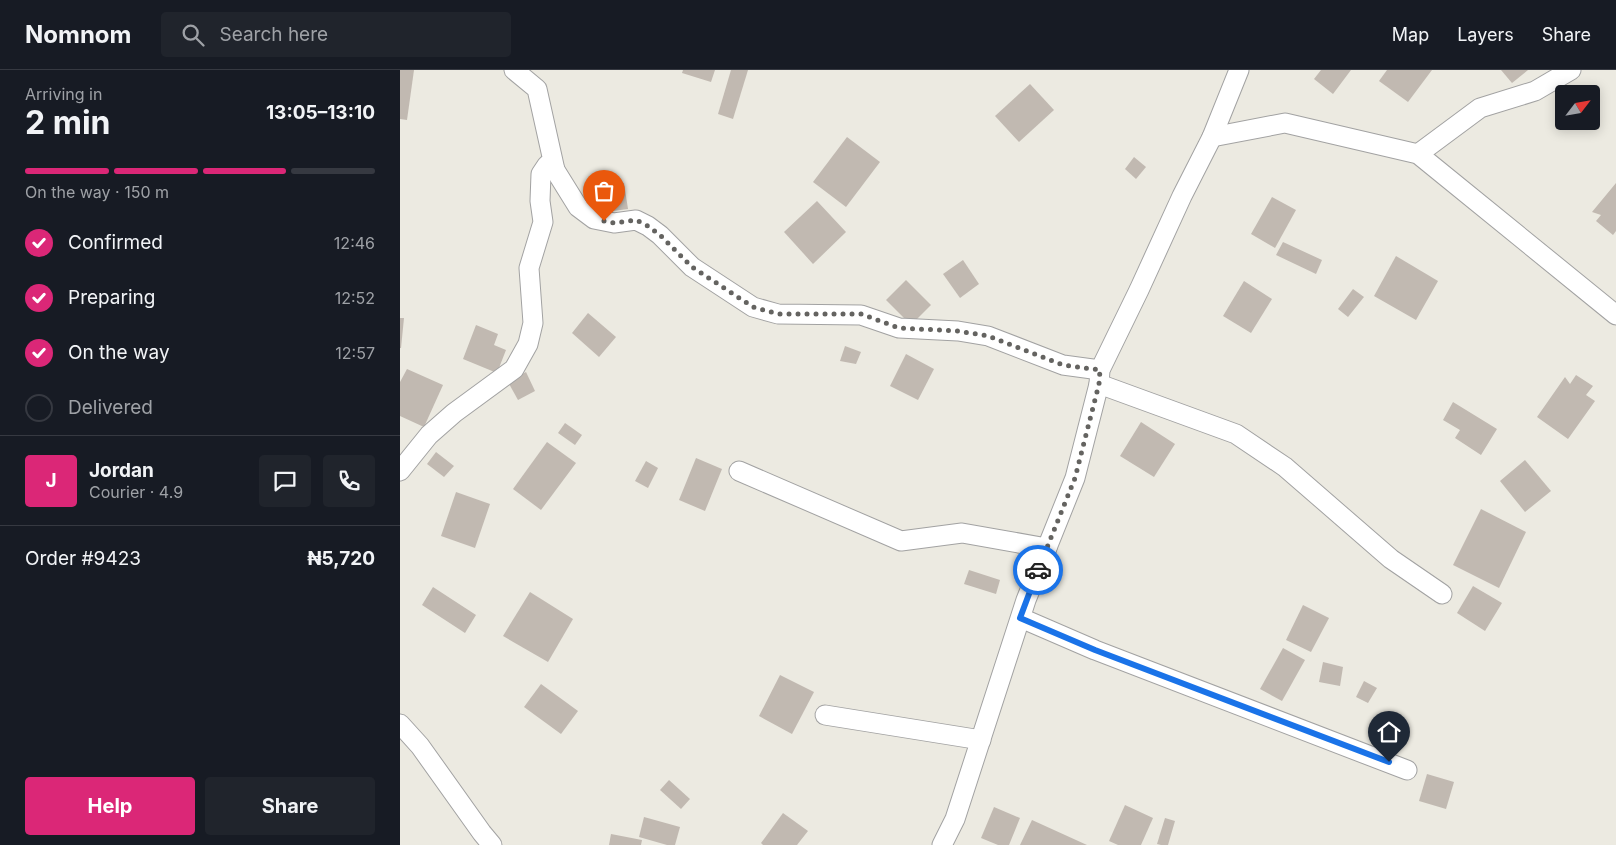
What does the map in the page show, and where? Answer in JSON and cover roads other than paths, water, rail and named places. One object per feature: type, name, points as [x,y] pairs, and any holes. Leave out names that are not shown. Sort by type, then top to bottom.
[{"type":"street","points":[[514,70],[537,89],[555,170],[578,207],[594,219],[614,223],[636,220],[648,226],[660,235],[692,267],[753,307],[778,314],[861,314],[899,328],[958,331],[988,336],[1099,377],[1236,434],[1285,468],[1391,559],[1442,594]]},
{"type":"street","points":[[942,845],[955,819],[1020,618],[1075,478],[1099,377],[1182,196],[1212,137],[1238,70]]},
{"type":"street","points":[[1418,154],[1480,108],[1535,91],[1571,70]]},
{"type":"street","points":[[1212,137],[1285,123],[1418,154],[1616,315]]},
{"type":"street","points":[[400,471],[429,435],[454,413],[514,369],[528,344],[533,322],[529,268],[543,222],[540,201],[541,174],[547,165],[555,170]]},
{"type":"street","points":[[739,471],[901,541],[962,533],[1047,548]]},
{"type":"street","points":[[1020,618],[1095,650],[1407,770]]},
{"type":"street","points":[[825,715],[981,740]]},
{"type":"street","points":[[400,724],[420,746],[492,845]]}]
